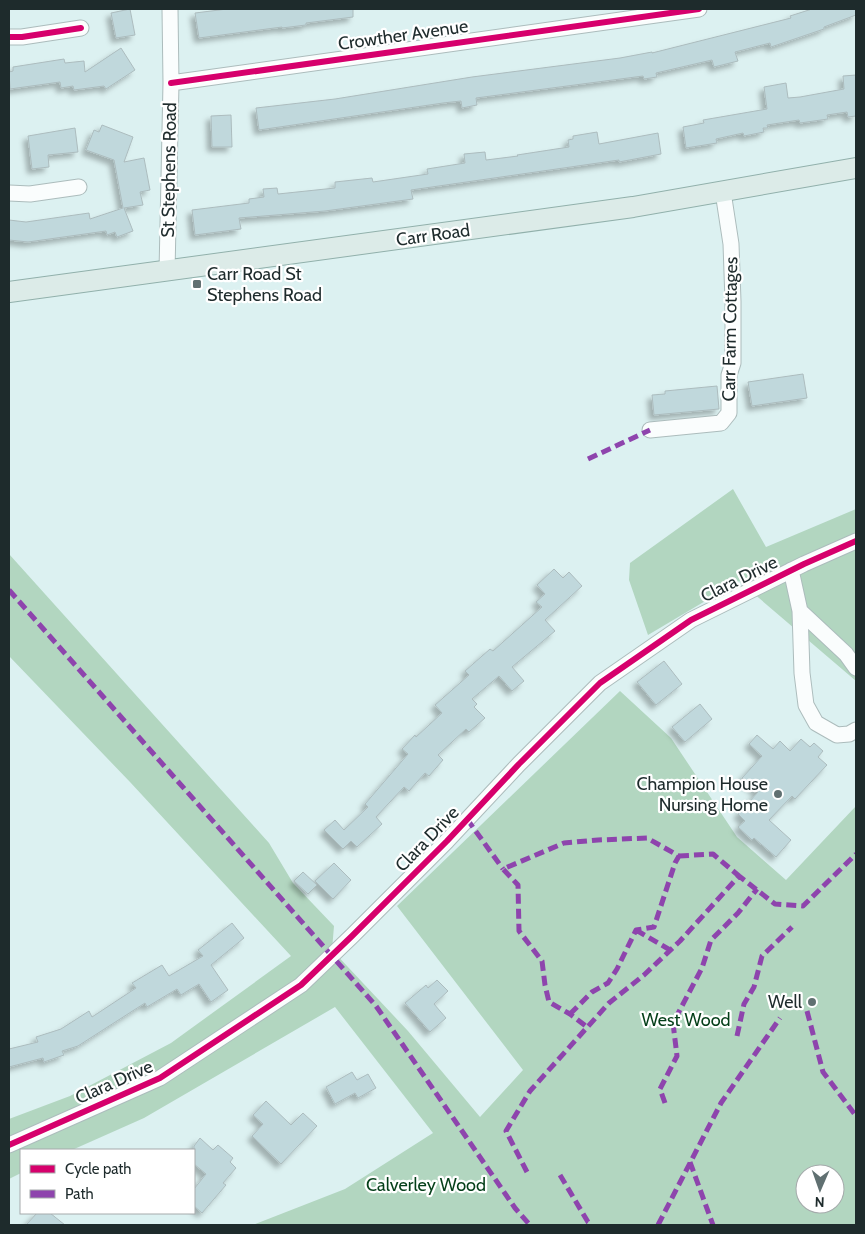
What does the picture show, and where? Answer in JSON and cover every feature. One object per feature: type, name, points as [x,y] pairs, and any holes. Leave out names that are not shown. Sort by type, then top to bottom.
[{"type":"main road","name":"Carr Road","points":[[9,292],[634,207],[856,168]]},
{"type":"street","name":"St Stephens Road","points":[[167,272],[171,83],[170,9]]},
{"type":"street","name":"Crowther Avenue","points":[[171,83],[699,9]]},
{"type":"street","points":[[9,37],[22,37],[82,28]]},
{"type":"street","points":[[9,193],[30,194],[79,187]]},
{"type":"street","name":"Carr Farm Cottages","points":[[650,430],[721,423],[729,413],[729,375],[733,363],[733,301],[730,244],[723,192]]},
{"type":"street","name":"Clara Drive","points":[[9,1145],[160,1078],[301,985],[352,936],[447,840],[518,764],[600,683],[691,620],[791,570],[856,541]]},
{"type":"street","points":[[791,570],[800,610],[802,672],[806,705],[816,722],[837,735],[849,734],[856,730]]},
{"type":"street","points":[[800,610],[846,654],[856,668]]},
{"type":"green space","points":[[733,489],[766,547],[856,509],[856,681],[739,581],[648,635],[629,580],[630,563]]},
{"type":"green space","name":"West Wood","points":[[9,554],[269,843],[293,883],[334,926],[332,950],[408,1031],[480,1117],[523,1070],[397,906],[620,691],[671,738],[737,837],[786,880],[856,806],[856,1225],[253,1225],[345,1189],[433,1133],[335,1007],[144,1118],[74,1149],[20,1149],[20,1174],[9,1179],[9,1119],[70,1096],[171,1043],[291,956],[130,782],[9,656]]},
{"type":"building","points":[[130,9],[135,35],[116,38],[111,13]]},
{"type":"building","points":[[227,9],[353,9],[353,17],[306,23],[306,25],[199,38],[195,13]]},
{"type":"building","points":[[812,9],[856,9],[856,15],[824,27],[824,29],[771,47],[770,43],[735,52],[738,61],[714,67],[712,60],[656,73],[657,77],[644,79],[643,76],[476,98],[477,105],[462,108],[461,101],[259,130],[256,108],[335,99],[472,77],[652,53],[791,18],[790,16]]},
{"type":"building","points":[[121,48],[135,70],[106,89],[104,86],[74,90],[73,86],[61,88],[60,82],[10,89],[9,72],[13,71],[13,67],[64,59],[65,63],[84,61],[85,72]]},
{"type":"building","points":[[856,75],[856,116],[848,117],[847,112],[827,115],[828,119],[800,123],[799,120],[767,125],[768,128],[763,128],[764,132],[744,136],[743,133],[716,139],[717,143],[686,148],[683,127],[704,123],[703,120],[767,109],[764,87],[786,83],[788,98],[800,97],[844,89],[843,76]]},
{"type":"building","points":[[231,115],[232,147],[212,147],[211,116]]},
{"type":"building","points":[[102,125],[133,137],[124,162],[144,158],[150,190],[140,192],[143,205],[124,208],[133,231],[117,237],[115,232],[107,235],[106,231],[28,242],[9,240],[9,220],[26,222],[89,213],[90,219],[123,208],[114,160],[86,150],[94,130],[99,132]]},
{"type":"building","points":[[75,128],[78,152],[48,155],[49,167],[32,169],[28,136]]},
{"type":"building","points":[[597,132],[599,144],[658,133],[661,154],[619,162],[619,160],[411,190],[413,199],[325,211],[239,218],[241,229],[195,235],[192,210],[249,203],[249,199],[264,197],[263,189],[277,188],[278,194],[335,188],[335,182],[372,178],[373,182],[428,174],[427,169],[465,163],[464,154],[485,152],[486,160],[518,156],[569,147],[568,140],[573,139],[573,136]]},
{"type":"building","points":[[803,374],[807,398],[752,406],[748,382]]},
{"type":"building","points":[[717,386],[719,409],[654,415],[652,395],[665,394],[665,391]]},
{"type":"building","points":[[554,569],[563,578],[569,572],[582,586],[545,620],[555,631],[512,667],[524,681],[512,691],[499,676],[472,699],[477,704],[474,707],[485,718],[469,732],[466,729],[438,755],[443,760],[429,776],[425,773],[409,791],[404,787],[376,817],[382,824],[357,847],[351,841],[343,849],[324,830],[335,820],[344,830],[368,807],[365,804],[408,754],[402,749],[415,735],[416,737],[442,713],[435,705],[469,675],[465,671],[490,649],[493,651],[542,607],[536,602],[545,594],[537,585]]},
{"type":"building","points":[[664,661],[682,684],[656,705],[637,682]]},
{"type":"building","points":[[700,704],[712,719],[685,742],[672,727]]},
{"type":"building","name":"Champion House Nursing Home","points":[[757,735],[773,749],[780,741],[790,751],[801,739],[810,747],[814,743],[823,751],[818,757],[827,765],[795,799],[792,796],[769,820],[791,840],[776,857],[754,838],[752,840],[738,827],[745,821],[738,814],[758,792],[742,778],[762,756],[749,744]]},
{"type":"building","points":[[334,863],[351,880],[333,899],[315,881]]},
{"type":"building","points":[[303,872],[317,885],[308,894],[294,881]]},
{"type":"building","points":[[232,923],[244,938],[211,965],[228,990],[211,1002],[199,984],[181,995],[177,989],[147,1007],[145,1003],[78,1046],[62,1051],[64,1055],[44,1062],[43,1058],[9,1067],[9,1049],[38,1042],[36,1037],[61,1029],[89,1011],[92,1017],[136,988],[132,983],[162,965],[169,976],[203,956],[198,950]]},
{"type":"building","points":[[437,980],[448,991],[434,1004],[446,1018],[430,1032],[405,1003],[426,985],[428,988]]},
{"type":"building","points":[[352,1072],[357,1080],[368,1074],[376,1088],[358,1098],[355,1093],[335,1104],[326,1087]]},
{"type":"building","points":[[266,1101],[291,1125],[303,1113],[317,1126],[281,1164],[252,1136],[263,1124],[253,1115]]},
{"type":"building","points":[[200,1138],[213,1150],[218,1145],[233,1158],[230,1162],[236,1168],[223,1183],[226,1185],[202,1213],[195,1207],[195,1188],[206,1174],[195,1165],[194,1146]]},
{"type":"building","points":[[36,1214],[51,1214],[65,1225],[26,1225]]},
{"type":"marked path","points":[[588,459],[650,430]]},
{"type":"marked path","points":[[9,590],[376,1006],[515,1208],[530,1225]]},
{"type":"marked path","points":[[467,819],[503,869]]},
{"type":"marked path","points":[[570,1014],[592,992],[608,983],[636,930],[654,927],[679,856],[647,838],[564,843],[503,869],[518,885],[519,931],[542,961],[549,1002],[570,1014],[587,1027]]},
{"type":"marked path","points":[[679,856],[713,854],[739,876]]},
{"type":"marked path","points":[[527,1172],[506,1131],[530,1091],[609,1003],[644,975],[680,941],[739,876],[775,904],[803,906],[856,854]]},
{"type":"marked path","points":[[665,1103],[660,1089],[677,1056],[673,1023],[702,968],[711,940],[738,913],[757,889]]},
{"type":"marked path","points":[[737,1036],[744,1004],[754,987],[762,956],[792,927]]},
{"type":"marked path","points":[[636,930],[670,950]]},
{"type":"marked path","points":[[807,1011],[823,1072],[856,1116]]},
{"type":"marked path","points":[[658,1225],[721,1103],[780,1018]]},
{"type":"marked path","points":[[690,1162],[713,1225]]},
{"type":"marked path","points":[[560,1175],[588,1222],[592,1225]]},
{"type":"cycle path","points":[[171,83],[699,9]]},
{"type":"cycle path","points":[[9,37],[22,37],[81,28]]},
{"type":"cycle path","points":[[9,1145],[160,1078],[301,985],[447,841],[519,764],[600,683],[691,620],[804,564],[856,541]]},
{"type":"place","name":"Carr Road St Stephens Road","points":[[197,284]]},
{"type":"place","name":"Champion House Nursing Home","points":[[778,794]]},
{"type":"place","name":"Well","points":[[812,1002]]},
{"type":"park label","name":"Calverley Wood","points":[[426,1185]]}]
